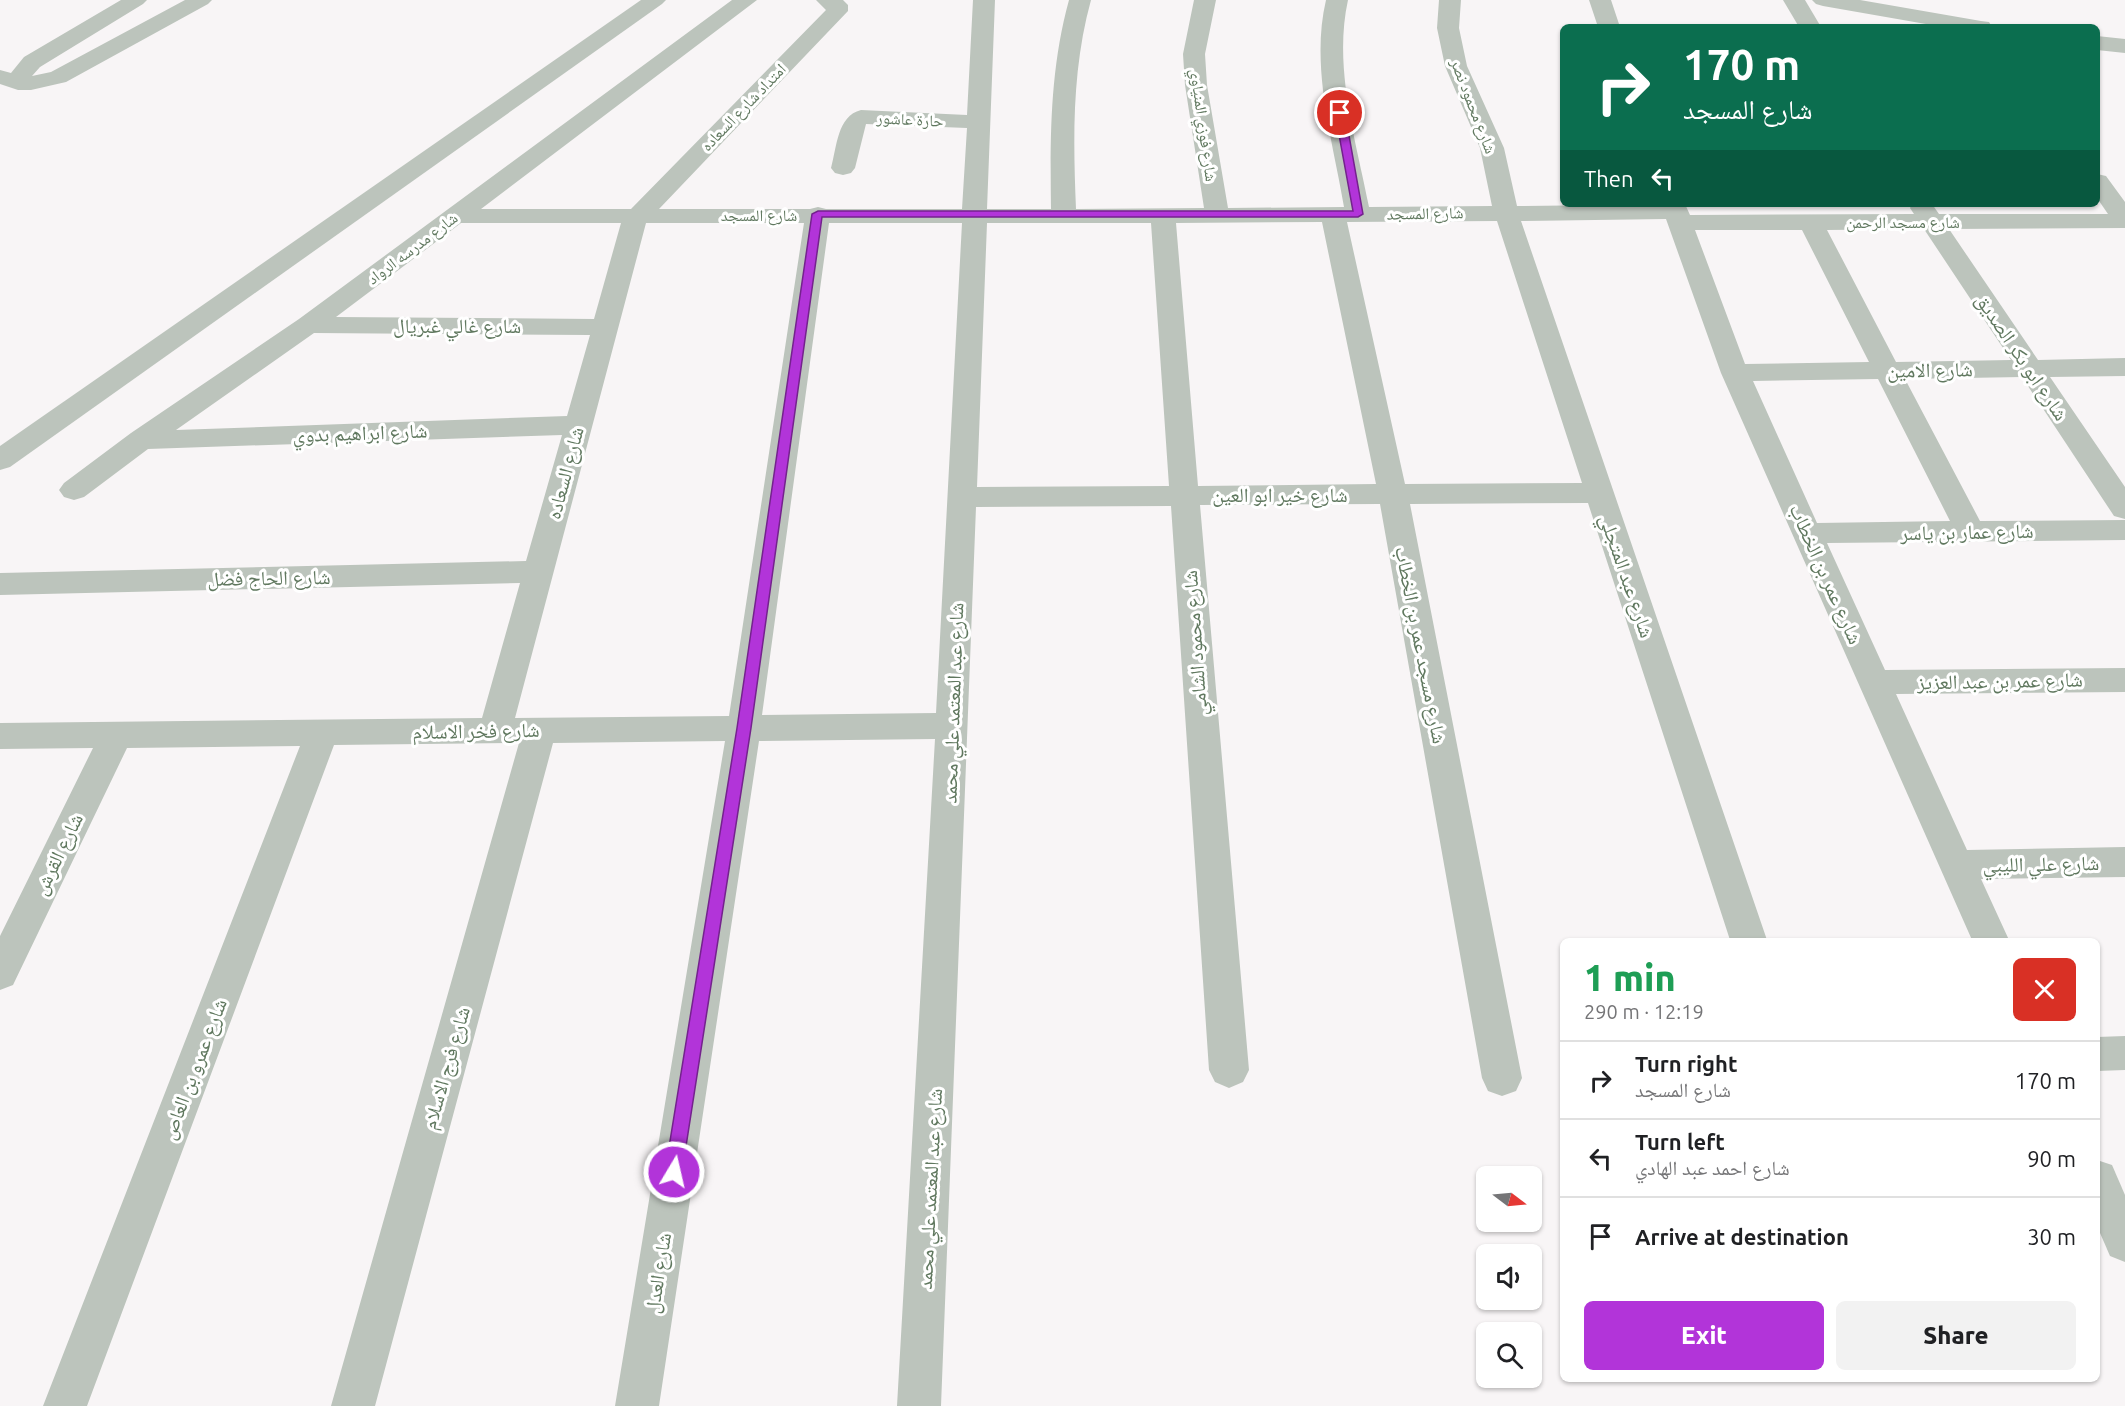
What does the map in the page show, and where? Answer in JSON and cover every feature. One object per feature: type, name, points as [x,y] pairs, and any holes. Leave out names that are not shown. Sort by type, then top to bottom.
[{"type":"street","points":[[96,0],[129,4]]},
{"type":"street","points":[[6,84],[63,58],[168,0]]},
{"type":"street","points":[[6,84],[44,81],[70,72],[201,0]]},
{"type":"street","points":[[0,460],[655,0]]},
{"type":"street","name":"شارع مدرسه الرواد","points":[[75,490],[141,440],[308,325],[746,0]]},
{"type":"street","name":"امتداد شارع السعاده","points":[[638,216],[837,10],[837,5],[827,0]]},
{"type":"street","name":"شارع عبد المعتمد علي محمد","points":[[919,1406],[984,0]]},
{"type":"street","points":[[1064,215],[1062,106],[1065,61],[1080,0]]},
{"type":"street","name":"شارع فوزي المنياوي","points":[[1204,0],[1194,54],[1217,215]]},
{"type":"street","name":"شارع مسجد عمر بن الخطاب","points":[[1336,0],[1332,22],[1331,64],[1345,214],[1393,495],[1502,1078]]},
{"type":"street","name":"شارع محمود نصر","points":[[1450,0],[1448,28],[1456,66],[1492,148],[1506,212]]},
{"type":"street","points":[[1600,0],[1608,24]]},
{"type":"street","points":[[1794,0],[1808,24]]},
{"type":"street","points":[[1823,0],[1963,24]]},
{"type":"street","points":[[6,84],[20,76],[32,62],[129,4]]},
{"type":"street","points":[[2100,43],[2125,46]]},
{"type":"street","name":"حارة عاشور","points":[[843,168],[855,121],[861,117],[978,122]]},
{"type":"street","points":[[2100,186],[2125,220]]},
{"type":"street","name":"شارع عبد المتجلي","points":[[1506,212],[1748,938]]},
{"type":"street","name":"شارع المسجد","points":[[454,216],[1676,213]]},
{"type":"street","name":"شارع مسجد الرحمن","points":[[1676,213],[1810,222],[1926,213],[2125,220]]},
{"type":"street","name":"شارع عمر بن الخطاب","points":[[1676,213],[1735,373],[1989,938]]},
{"type":"street","name":"شارع ابو بكر الصديق","points":[[1926,213],[2125,509]]},
{"type":"street","name":"شارع العدل","points":[[637,1406],[744,728],[818,214]]},
{"type":"street","name":"شارع السعاده","points":[[495,731],[633,225],[638,216]]},
{"type":"street","name":"شارع محمود الشامي","points":[[1163,216],[1229,1070]]},
{"type":"street","points":[[1810,222],[1971,532]]},
{"type":"street","name":"شارع غالي غبريال","points":[[308,325],[605,327]]},
{"type":"street","name":"شارع الامين","points":[[1735,373],[2125,367]]},
{"type":"street","name":"شارع ابراهيم بدوي","points":[[141,440],[578,425]]},
{"type":"street","name":"شارع خير ابو العين","points":[[961,497],[1599,493]]},
{"type":"street","name":"شارع عمار بن ياسر","points":[[1808,533],[2125,530]]},
{"type":"street","name":"شارع الحاج فضل","points":[[0,584],[537,572]]},
{"type":"street","name":"شارع عمر بن عبد العزيز","points":[[1875,682],[2125,680]]},
{"type":"street","name":"شارع فخر الاسلام","points":[[0,736],[952,726]]},
{"type":"street","name":"شارع فرج الاسلام","points":[[352,1406],[540,730]]},
{"type":"street","name":"شارع عمرو بن العاص","points":[[65,1406],[322,732]]},
{"type":"street","name":"شارع القرش","points":[[0,974],[116,735]]},
{"type":"street","name":"شارع علي الليبي","points":[[1956,865],[2125,862]]},
{"type":"street","points":[[2100,1054],[2125,1053]]},
{"type":"street","points":[[2100,1186],[2125,1242]]},
{"type":"route","points":[[674,1172],[744,728],[818,214],[1163,216],[1358,214],[1340,113]]}]
